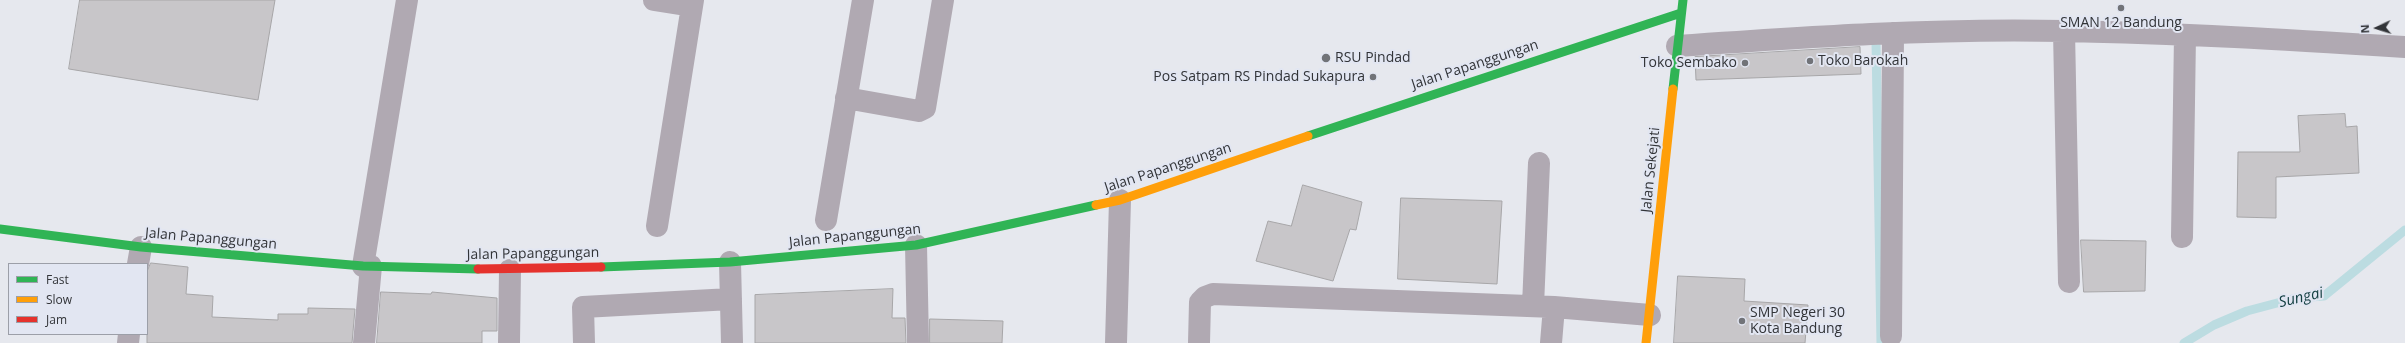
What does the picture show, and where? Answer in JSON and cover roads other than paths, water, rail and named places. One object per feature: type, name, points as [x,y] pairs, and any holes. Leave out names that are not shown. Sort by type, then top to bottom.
[{"type":"street","points":[[364,343],[367,266],[407,0]]},
{"type":"street","points":[[654,0],[692,3],[657,226]]},
{"type":"street","points":[[826,220],[863,0]]},
{"type":"street","points":[[846,98],[919,111],[925,108],[943,0]]},
{"type":"street","name":"Jalan Sekejati","points":[[1646,343],[1683,0]]},
{"type":"street","name":"Jalan Papanggungan","points":[[0,229],[140,256],[367,266],[510,270],[730,262],[822,255],[916,244],[1120,200],[1399,105],[1681,13]]},
{"type":"street","points":[[1677,46],[1832,35],[2064,31],[2185,35],[2405,47]]},
{"type":"street","points":[[2064,31],[2069,282]]},
{"type":"street","points":[[1891,336],[1892,33]]},
{"type":"street","points":[[2182,237],[2185,35]]},
{"type":"street","points":[[1539,163],[1543,306],[1551,343]]},
{"type":"street","points":[[1116,343],[1120,200]]},
{"type":"street","points":[[916,244],[918,343]]},
{"type":"street","points":[[730,262],[732,343]]},
{"type":"street","points":[[509,343],[510,270]]},
{"type":"street","points":[[1199,343],[1200,302],[1205,297],[1214,294],[1543,306],[1650,315]]},
{"type":"street","points":[[584,343],[583,307],[731,299]]},
{"type":"waterway","points":[[1876,42],[1881,343]]},
{"type":"waterway","name":"Sungai","points":[[2184,343],[2214,325],[2247,311],[2296,298],[2324,296],[2405,230]]},
{"type":"place","name":"SMAN 12 Bandung","points":[[2121,8]]},
{"type":"place","name":"RSU Pindad","points":[[1326,58]]},
{"type":"place","name":"Toko Barokah","points":[[1810,61]]},
{"type":"place","name":"Toko Sembako","points":[[1745,63]]},
{"type":"place","name":"Pos Satpam RS Pindad Sukapura","points":[[1373,77]]},
{"type":"place","name":"SMP Negeri 30 Kota Bandung","points":[[1742,321]]}]
